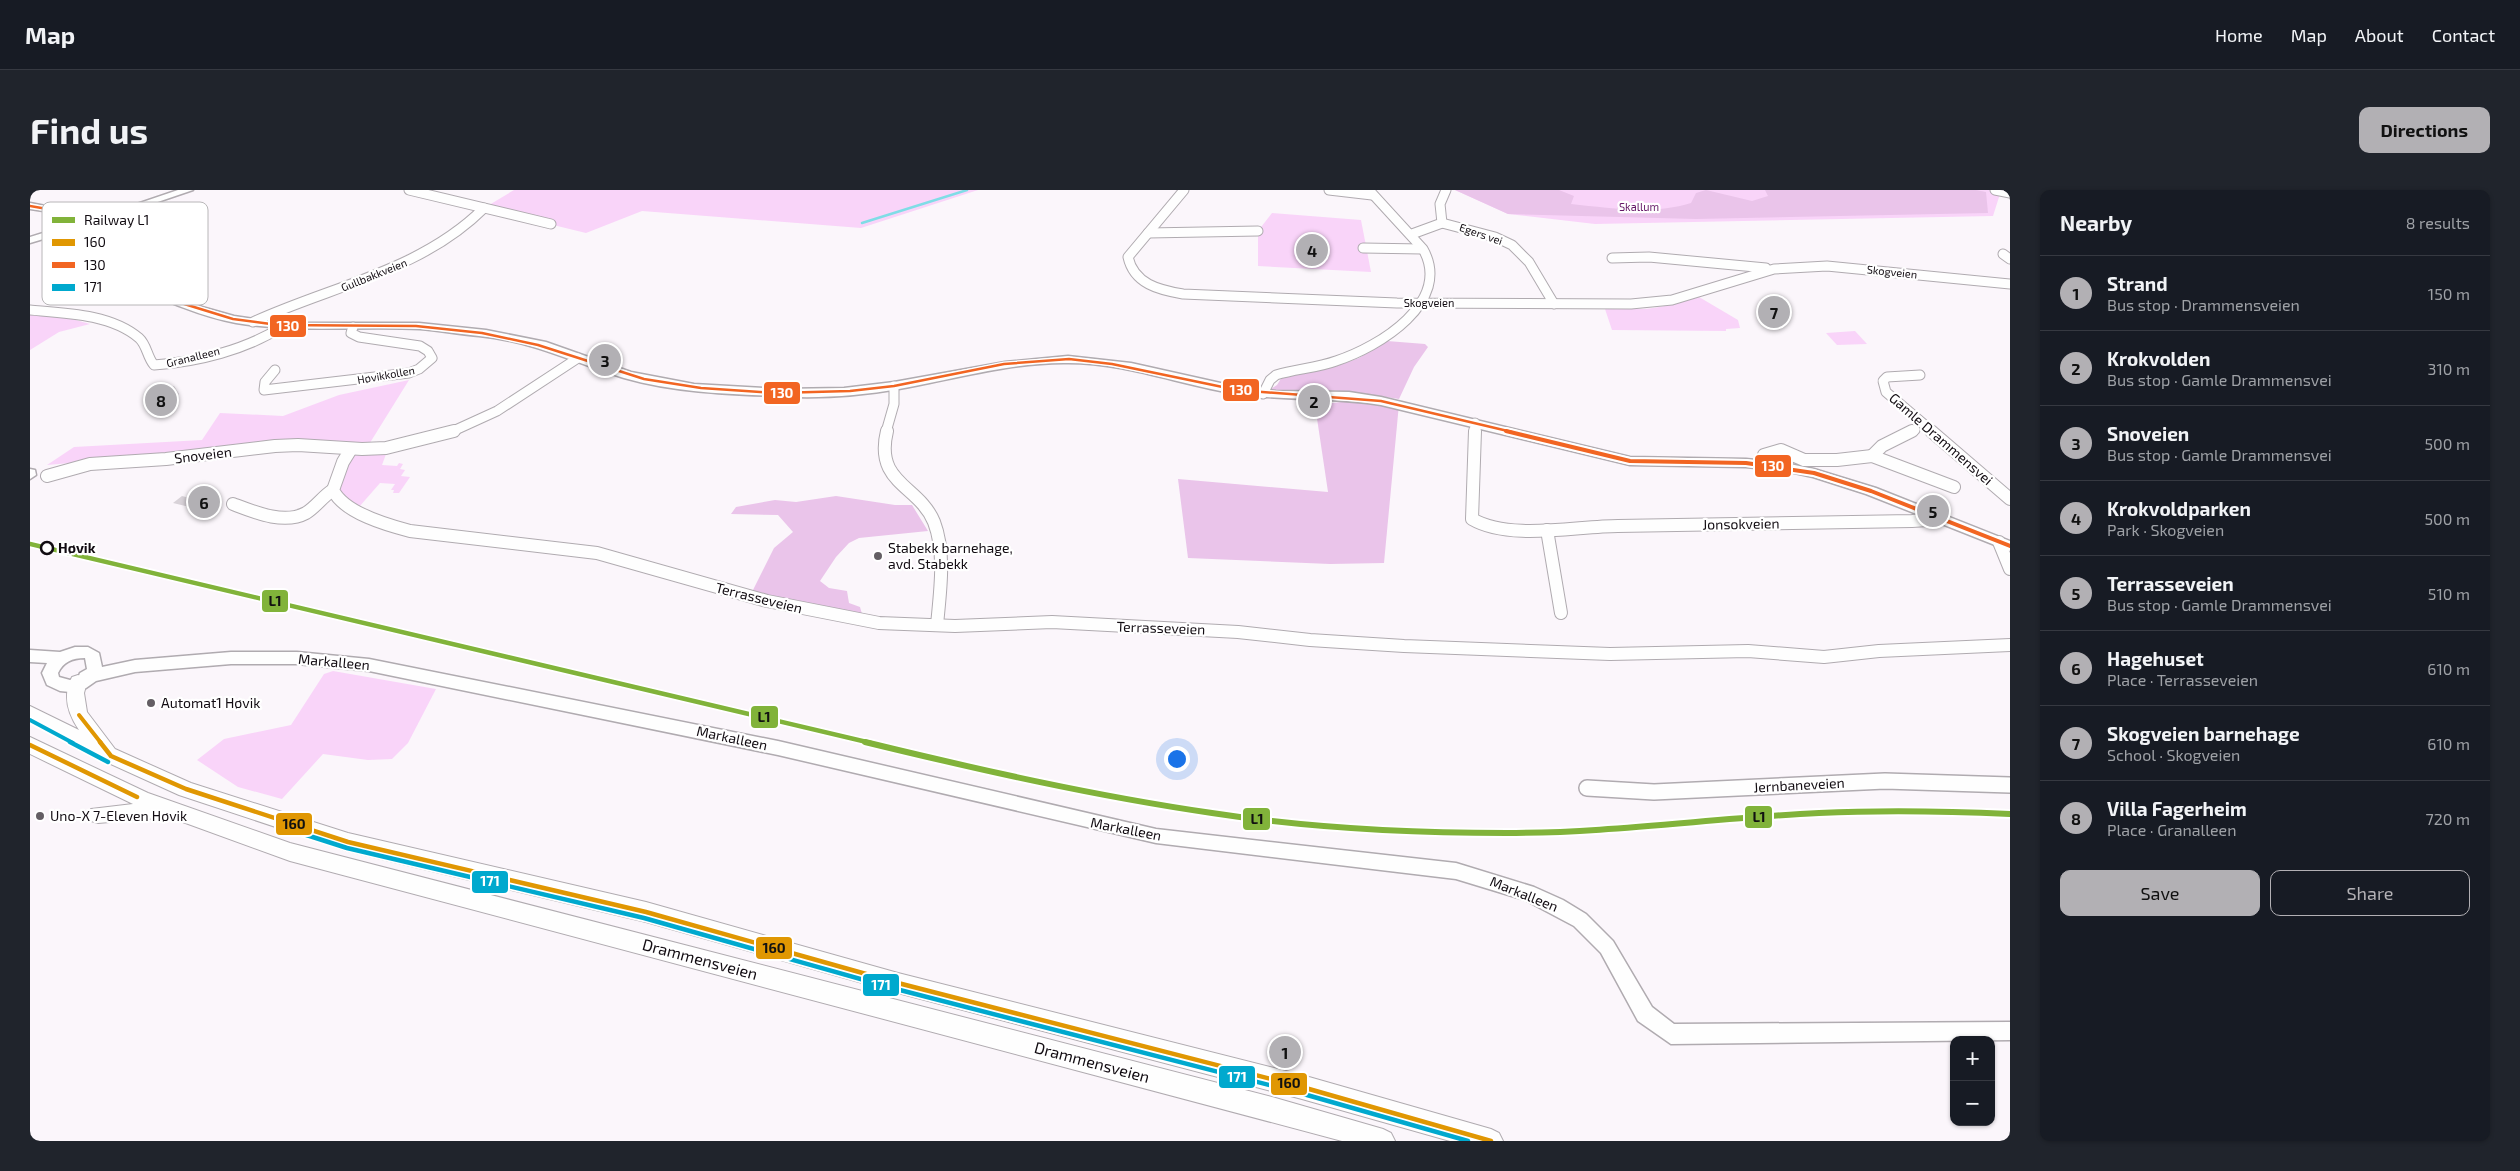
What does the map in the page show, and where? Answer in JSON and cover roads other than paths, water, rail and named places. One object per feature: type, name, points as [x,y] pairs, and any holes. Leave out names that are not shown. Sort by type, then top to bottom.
[{"type":"highway","points":[[81,680],[73,704],[79,715],[111,756]]},
{"type":"highway","name":"Drammensveien","points":[[30,713],[111,756],[194,792],[348,842],[646,912],[898,983],[1338,1097],[1491,1141]]},
{"type":"highway","name":"Drammensveien","points":[[30,745],[90,775],[170,810],[300,854],[1263,1107],[1382,1141]]},
{"type":"highway","points":[[98,815],[170,810]]},
{"type":"main road","points":[[151,202],[188,190]]},
{"type":"main road","points":[[30,239],[42,234]]},
{"type":"main road","points":[[188,305],[253,322],[283,326],[420,326],[467,330],[533,342],[648,380],[694,388],[824,393],[894,386],[1005,364],[1068,359],[1131,366],[1216,386],[1263,394],[1365,398],[1630,461],[1650,464],[1763,464],[1821,476],[1936,516],[2005,544]]},
{"type":"main road","points":[[30,656],[62,658],[84,652],[92,655],[95,660],[94,668],[81,680]]},
{"type":"main road","points":[[62,658],[39,675],[51,687],[64,687],[81,680],[135,666]]},
{"type":"main road","name":"Markalleen","points":[[135,666],[191,661],[297,658],[369,665],[778,748],[1156,836],[1256,849],[1436,867],[1463,872],[1528,893],[1557,906],[1580,920],[1600,938],[1611,952],[1646,1014],[1671,1034],[2010,1031]]},
{"type":"main road","points":[[95,660],[135,666]]},
{"type":"street","points":[[409,190],[551,224]]},
{"type":"street","name":"Skogveien","points":[[1184,190],[1128,257],[1131,270],[1145,282],[1168,292],[1202,295],[1422,303],[1631,304],[1672,300],[1774,269]]},
{"type":"street","points":[[1263,394],[1270,380],[1276,375],[1336,362],[1372,346],[1422,303],[1430,290],[1432,271],[1429,259],[1412,234],[1370,193],[1328,190]]},
{"type":"street","name":"Egers vei","points":[[1446,190],[1440,204],[1442,223],[1478,231],[1512,245],[1530,262],[1554,304]]},
{"type":"street","points":[[1995,190],[2010,193]]},
{"type":"street","name":"Gullbakkveien","points":[[253,322],[288,306],[346,286],[419,257],[476,216],[484,208]]},
{"type":"street","points":[[1412,234],[1442,223]]},
{"type":"street","points":[[1148,233],[1258,231]]},
{"type":"street","points":[[1363,248],[1422,249]]},
{"type":"street","name":"Skogveien","points":[[1612,258],[1650,257],[1774,269],[1852,268],[2010,284]]},
{"type":"street","name":"Granalleen","points":[[30,310],[83,317],[130,332],[143,342],[149,361],[154,365],[199,358],[270,335],[283,326]]},
{"type":"street","name":"Høvikkollen","points":[[275,370],[265,382],[264,390],[408,373],[419,370],[432,358],[431,352],[426,348],[361,337],[351,333],[353,327]]},
{"type":"street","name":"Snoveien","points":[[47,476],[71,467],[196,456],[277,446],[305,444],[351,449],[420,441],[460,428],[503,406],[578,358]]},
{"type":"street","name":"Gamle Drammensvei","points":[[1920,375],[1888,377],[1883,380],[1883,386],[1886,392],[2010,499]]},
{"type":"street","points":[[894,386],[895,397],[884,454],[891,473],[907,492],[927,510],[938,529],[940,578],[936,625]]},
{"type":"street","name":"Jonsokveien","points":[[1474,423],[1471,464],[1472,519],[1482,526],[1547,530],[1590,526],[1912,522],[1936,516]]},
{"type":"street","points":[[1872,456],[1882,446],[1915,430]]},
{"type":"street","points":[[233,504],[258,513],[282,516],[300,515],[332,490],[340,468],[351,449]]},
{"type":"street","points":[[1763,464],[1764,456],[1781,450],[1795,458],[1804,460],[1837,460],[1872,456],[1954,487]]},
{"type":"street","name":"Terrasseveien","points":[[332,490],[337,498],[351,508],[387,525],[410,530],[597,553],[648,566],[717,589],[823,614],[879,623],[936,625],[1052,622],[1238,632],[1310,640],[1404,646],[1610,654],[1748,651],[1824,657],[1879,651],[2010,645]]},
{"type":"street","points":[[1547,530],[1561,613]]},
{"type":"street","points":[[2005,544],[2010,570]]},
{"type":"street","name":"Jernbaneveien","points":[[1587,788],[1662,792],[1885,781],[2010,785]]},
{"type":"waterway","points":[[862,223],[967,190]]},
{"type":"rail line","name":"L1","points":[[30,544],[941,760],[1077,790],[1214,814],[1359,828],[1434,832],[1510,833],[1586,831],[1842,812],[1914,811],[2010,814]]},
{"type":"place","name":"Krokvoldparken","points":[[1312,250]]},
{"type":"place","name":"Skogveien barnehage","points":[[1774,312]]},
{"type":"place","name":"Snoveien","points":[[605,360]]},
{"type":"place","name":"Villa Fagerheim","points":[[161,400]]},
{"type":"place","name":"Krokvolden","points":[[1314,401]]},
{"type":"place","name":"Hagehuset","points":[[204,502]]},
{"type":"place","name":"Terrasseveien","points":[[1933,511]]},
{"type":"place","name":"Høvik","points":[[47,548]]},
{"type":"place","name":"Stabekk barnehage, avd. Stabekk","points":[[878,556]]},
{"type":"place","name":"Automat1 Høvik","points":[[151,703]]},
{"type":"place","name":"Uno-X 7-Eleven Høvik","points":[[40,816]]},
{"type":"place","name":"Strand","points":[[1285,1052]]},
{"type":"park label","name":"Skallum","points":[[1639,207]]}]
